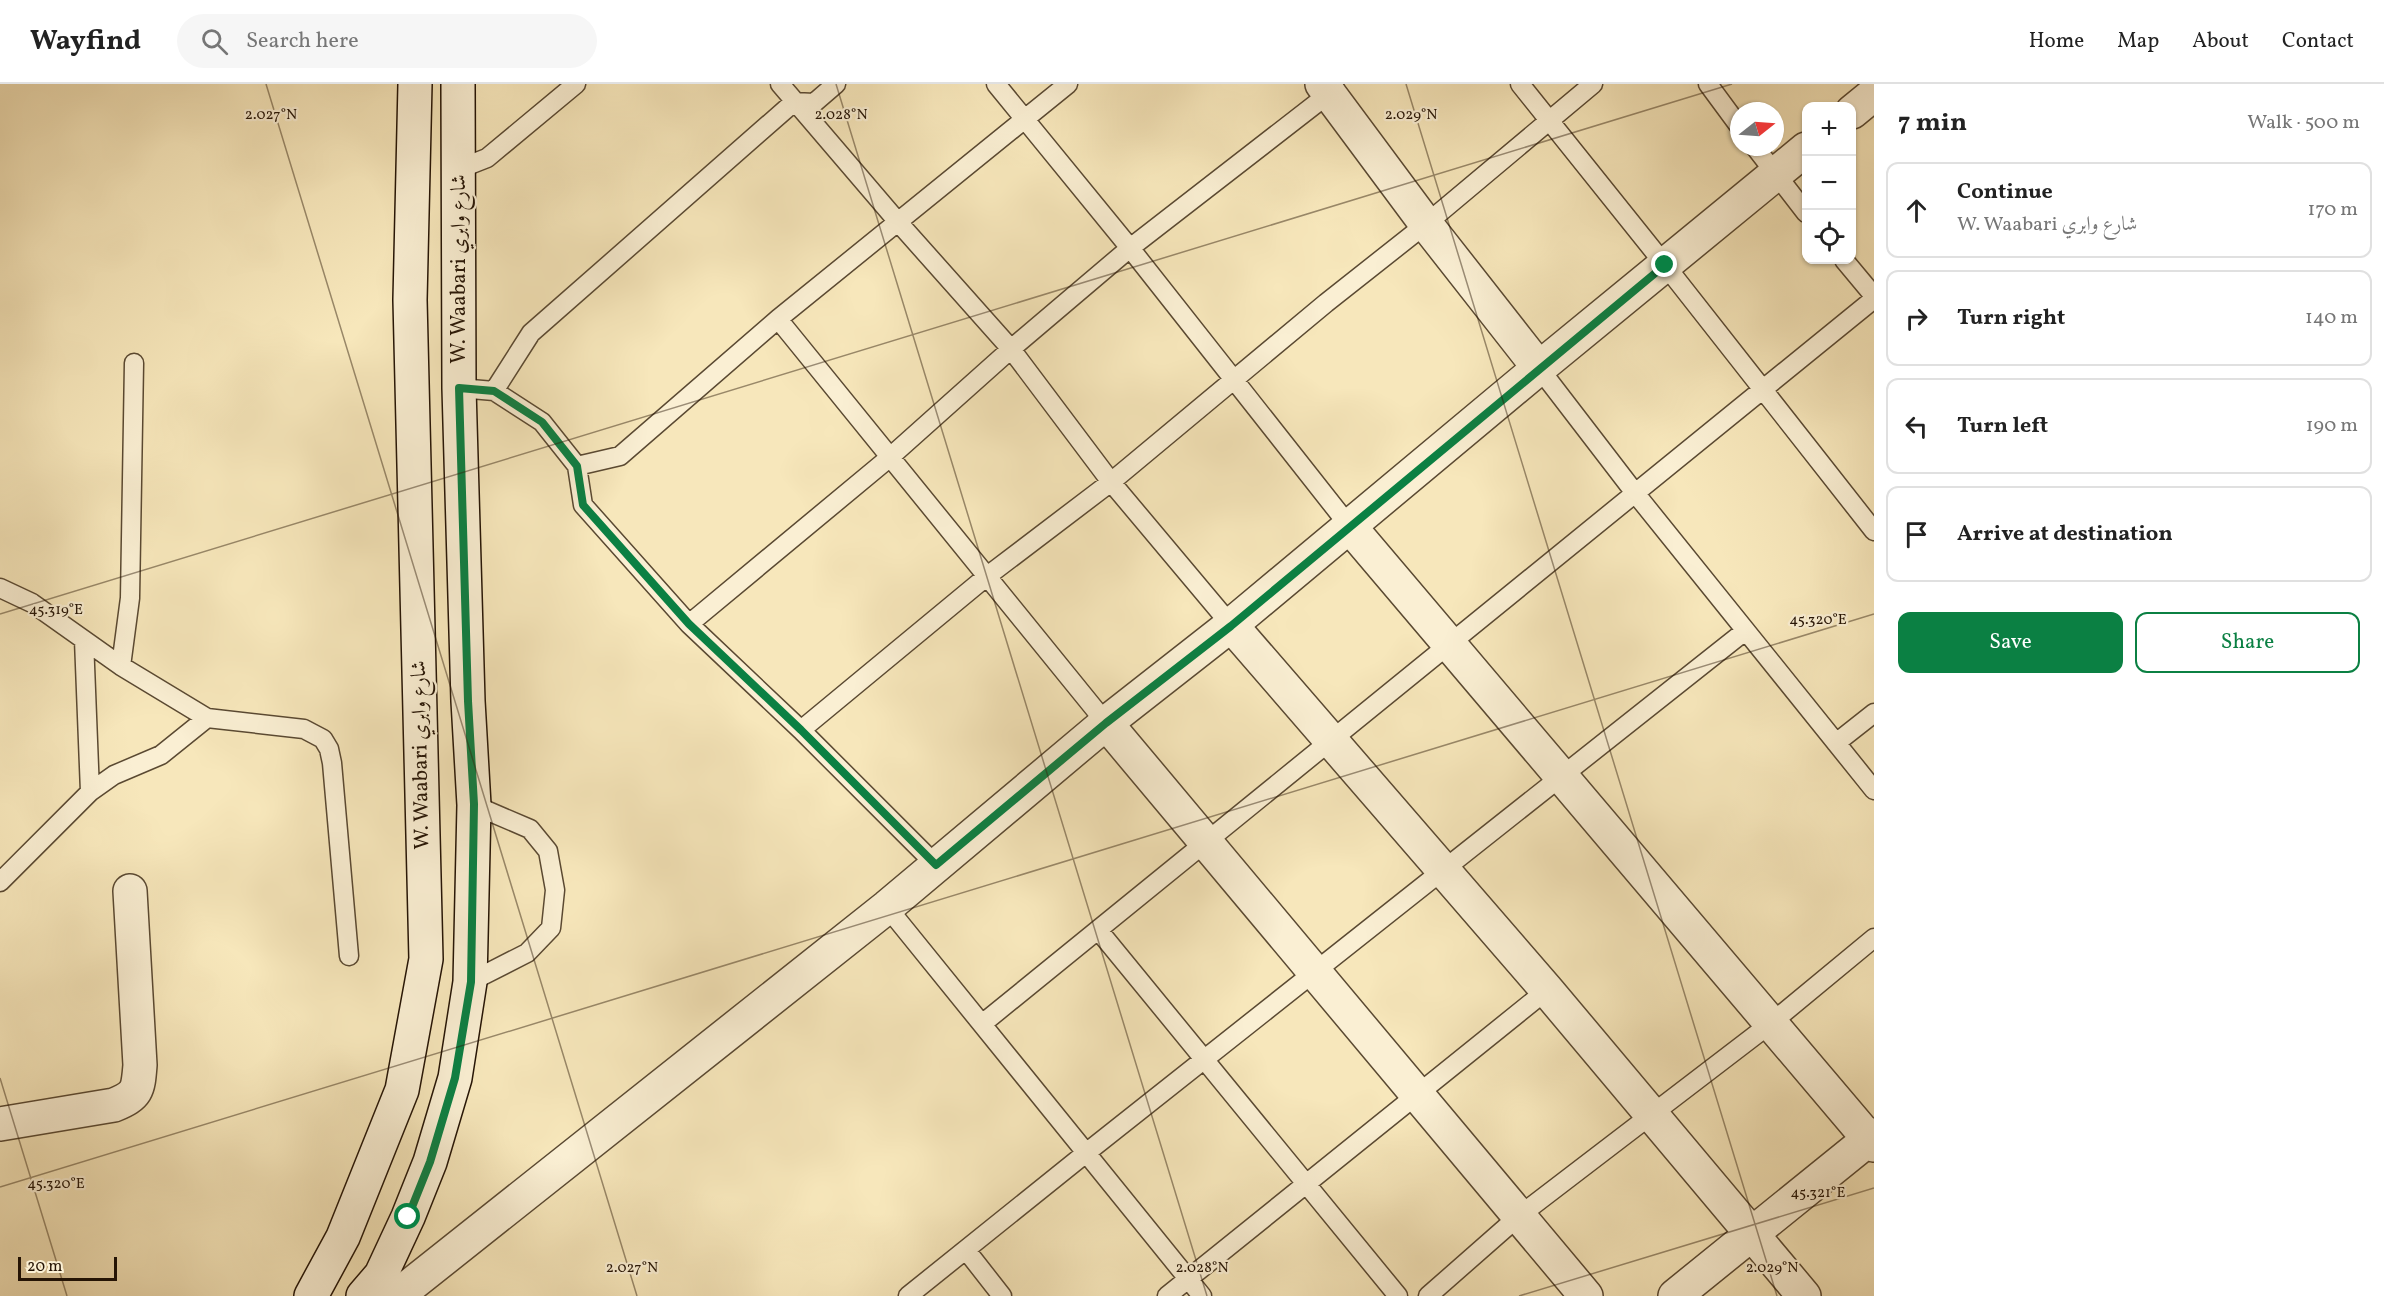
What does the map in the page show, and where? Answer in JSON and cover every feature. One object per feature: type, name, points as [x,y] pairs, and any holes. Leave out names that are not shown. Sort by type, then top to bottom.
[{"type":"street","name":"W. Waabari شارع وابري","points":[[311,1296],[343,1236],[402,1090],[426,959],[410,300],[415,84]]},
{"type":"street","name":"W. Waabari شارع وابري","points":[[363,1296],[381,1275],[430,1162],[455,1078],[471,982],[474,804],[468,689],[459,388],[458,84]]},
{"type":"street","points":[[1331,87],[1426,224],[1539,368]]},
{"type":"street","points":[[1856,108],[1874,94]]},
{"type":"street","points":[[397,1296],[887,907],[1106,723],[1231,626],[1539,368],[1802,152]]},
{"type":"street","points":[[1350,526],[1770,1024],[1872,1140],[1675,1296]]},
{"type":"street","points":[[1231,626],[1445,870],[1804,1296]]},
{"type":"street","points":[[1106,723],[1586,1296]]},
{"type":"street","points":[[0,1124],[114,1105],[130,1098],[138,1089],[140,1065],[130,891]]},
{"type":"lane","points":[[459,169],[487,158],[576,84]]},
{"type":"lane","points":[[780,84],[1011,349],[1111,483],[1231,626]]},
{"type":"lane","points":[[494,391],[531,333],[794,102],[813,103],[836,84]]},
{"type":"lane","points":[[996,84],[1130,248],[1350,526]]},
{"type":"lane","points":[[577,466],[620,456],[778,319],[1068,84]]},
{"type":"lane","points":[[1520,84],[1874,531]]},
{"type":"lane","points":[[801,730],[986,577],[1111,483],[1593,84]]},
{"type":"lane","points":[[1708,84],[1730,114]]},
{"type":"lane","points":[[689,624],[890,458],[1011,349],[1130,248],[1331,87]]},
{"type":"lane","points":[[1761,156],[1804,210]]},
{"type":"lane","points":[[982,1024],[1874,298],[1847,264]]},
{"type":"lane","points":[[778,319],[1106,723]]},
{"type":"lane","points":[[121,666],[130,598],[134,363]]},
{"type":"lane","points":[[1539,368],[1635,493],[1874,790]]},
{"type":"lane","points":[[459,388],[494,391],[542,422],[577,466],[583,505],[689,624],[801,730],[936,865]]},
{"type":"lane","points":[[0,588],[32,603],[121,666],[207,718],[304,729],[323,739],[329,749],[332,763],[349,956]]},
{"type":"lane","points":[[908,1296],[1746,631]]},
{"type":"lane","points":[[84,640],[90,792]]},
{"type":"lane","points":[[1836,743],[1874,713]]},
{"type":"lane","points":[[0,882],[90,792],[114,775],[161,755],[207,718]]},
{"type":"lane","points":[[471,982],[527,954],[551,928],[555,890],[548,851],[530,829],[474,804]]},
{"type":"lane","points":[[887,907],[1202,1296]]},
{"type":"lane","points":[[1099,931],[1203,1062],[1398,1296]]},
{"type":"lane","points":[[1428,1296],[1519,1216],[1770,1024],[1874,938]]},
{"type":"lane","points":[[1167,1296],[1547,990]]},
{"type":"lane","points":[[966,1250],[1002,1296]]},
{"type":"route","points":[[408,1217],[430,1162],[455,1078],[471,982],[474,804],[468,701],[459,388],[494,391],[542,422],[577,466],[583,505],[689,624],[801,730],[936,865],[1106,723],[1231,626],[1665,265]]}]
